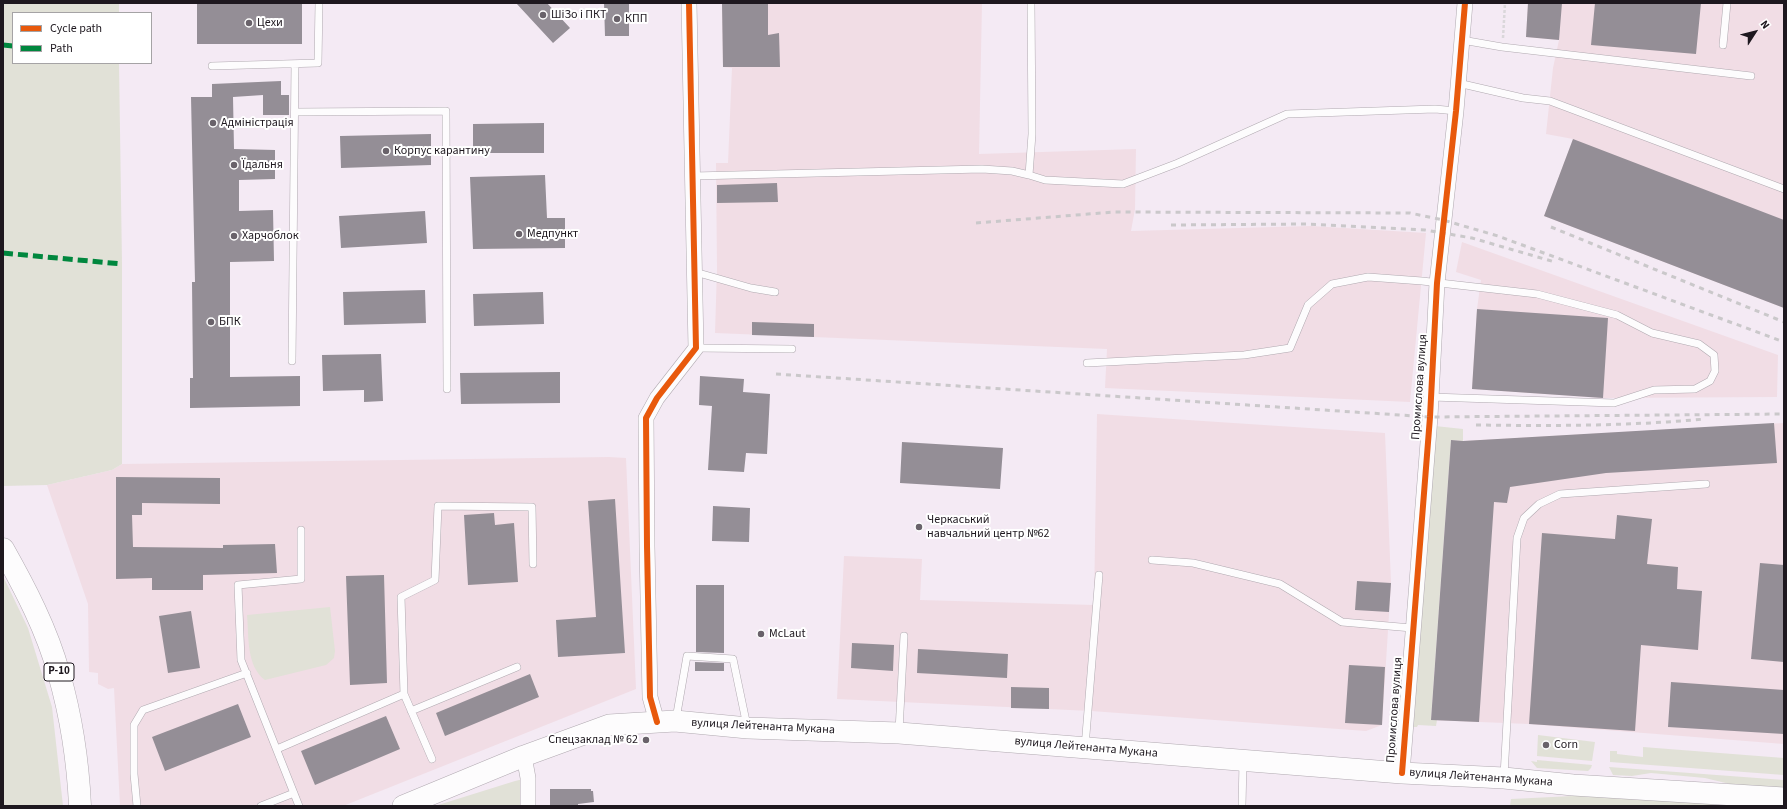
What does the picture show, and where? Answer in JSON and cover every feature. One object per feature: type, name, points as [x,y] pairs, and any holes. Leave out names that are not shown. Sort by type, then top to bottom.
[{"type":"main road","name":"Р-10","points":[[3,549],[33,604],[59,673],[69,715],[75,751],[80,806]]},
{"type":"main road","name":"вулиця Лейтенанта Мукана","points":[[403,806],[524,756],[609,725],[666,722],[748,728],[899,733],[1402,773],[1504,778],[1573,785],[1784,798]]},
{"type":"street","points":[[666,722],[650,697],[646,418],[657,398],[696,348],[689,3]]},
{"type":"street","name":"Промислова вулиця","points":[[1402,773],[1431,397],[1437,283],[1456,111],[1465,3]]},
{"type":"street","points":[[524,756],[528,778],[528,806]]},
{"type":"lane","points":[[212,66],[318,63],[319,3]]},
{"type":"lane","points":[[1029,175],[1032,134],[1031,3]]},
{"type":"lane","points":[[1723,44],[1727,3]]},
{"type":"lane","points":[[1462,40],[1751,76]]},
{"type":"lane","points":[[292,361],[295,64]]},
{"type":"lane","points":[[1458,83],[1523,98],[1550,101],[1784,189]]},
{"type":"lane","points":[[693,176],[982,169],[1012,171],[1045,180],[1123,184],[1178,163],[1287,114],[1435,109],[1456,111]]},
{"type":"lane","points":[[295,112],[446,111],[447,389]]},
{"type":"lane","points":[[695,272],[751,288],[775,292]]},
{"type":"lane","points":[[1087,363],[1244,355],[1290,348],[1308,305],[1332,284],[1368,277],[1537,294],[1617,315],[1652,333],[1699,344],[1714,355],[1715,371],[1710,382],[1695,390],[1654,390],[1614,403],[1431,397]]},
{"type":"lane","points":[[696,348],[792,349]]},
{"type":"lane","points":[[1504,778],[1517,538],[1524,518],[1539,504],[1560,494],[1706,484]]},
{"type":"lane","points":[[432,759],[404,694],[401,597],[435,580],[438,506],[532,507],[533,564]]},
{"type":"lane","points":[[299,806],[241,660],[238,585],[301,579],[301,530]]},
{"type":"lane","points":[[1152,560],[1193,563],[1280,584],[1342,622],[1412,628]]},
{"type":"lane","points":[[1085,747],[1099,575]]},
{"type":"lane","points":[[899,733],[904,636]]},
{"type":"lane","points":[[666,722],[687,656],[733,659],[748,728]]},
{"type":"lane","points":[[411,711],[517,666]]},
{"type":"lane","points":[[137,806],[134,774],[134,725],[143,710],[247,673]]},
{"type":"lane","points":[[277,749],[404,694]]},
{"type":"lane","points":[[1242,806],[1243,761]]},
{"type":"lane","points":[[261,806],[294,793]]},
{"type":"path","points":[[1502,46],[1505,3]]},
{"type":"shaded area","points":[[3,3],[119,3],[119,12],[12,12],[12,64],[119,64],[122,264],[122,464],[112,470],[47,485],[3,486]]},
{"type":"shaded area","points":[[722,3],[982,3],[979,154],[1136,149],[1135,209],[1131,231],[1311,226],[1426,233],[1410,402],[1105,388],[1107,349],[715,333],[717,269],[716,163],[728,163],[732,68],[723,67]]},
{"type":"shaded area","points":[[1528,3],[1784,3],[1784,308],[1544,216],[1573,139],[1546,134],[1553,68],[1559,40],[1526,37]]},
{"type":"shaded area","points":[[1462,242],[1778,355],[1777,397],[1603,398],[1472,389],[1477,309],[1481,280],[1456,272]]},
{"type":"shaded area","points":[[1097,414],[1385,433],[1391,583],[1382,725],[1366,731],[1091,711],[837,699],[844,556],[922,559],[920,600],[1094,605]]},
{"type":"shaded area","points":[[1784,423],[1784,744],[1529,724],[1431,720],[1451,440],[1463,441]]},
{"type":"shaded area","points":[[1435,426],[1463,429],[1463,441],[1451,440],[1431,719],[1437,720],[1436,726],[1418,725],[1417,727],[1412,727]]},
{"type":"shaded area","points":[[609,457],[626,458],[636,689],[343,806],[120,806],[114,688],[108,689],[98,684],[98,673],[89,672],[88,604],[47,485],[112,470],[122,464]]},
{"type":"shaded area","points":[[3,576],[28,628],[52,707],[63,806],[3,806]]},
{"type":"shaded area","points":[[330,607],[335,651],[334,658],[326,665],[265,680],[254,667],[251,659],[247,615]]},
{"type":"shaded area","points":[[1538,735],[1595,742],[1592,761],[1537,756]]},
{"type":"shaded area","points":[[1643,747],[1784,758],[1784,775],[1610,762],[1610,751],[1617,751],[1617,754],[1643,757]]},
{"type":"shaded area","points":[[1537,760],[1592,765],[1588,771],[1537,768],[1531,761],[1537,762]]},
{"type":"shaded area","points":[[1609,767],[1784,780],[1784,789],[1734,785],[1705,778],[1651,773],[1632,776],[1613,775]]},
{"type":"shaded area","points":[[528,778],[528,806],[435,806],[515,781]]},
{"type":"shaded area","points":[[1576,794],[1760,806],[1510,806],[1511,799],[1573,796]]},
{"type":"building","name":"Цехи","points":[[197,3],[302,3],[302,44],[197,44]]},
{"type":"building","name":"ШіЗо і ПКТ","points":[[516,3],[547,3],[570,28],[553,43]]},
{"type":"building","name":"КПП","points":[[604,3],[629,3],[629,36],[605,36]]},
{"type":"building","points":[[722,3],[768,3],[768,35],[779,33],[780,67],[723,67]]},
{"type":"building","points":[[1528,3],[1562,3],[1559,40],[1526,37]]},
{"type":"building","points":[[1595,3],[1701,3],[1696,54],[1591,45]]},
{"type":"building","points":[[281,81],[281,95],[289,95],[289,115],[263,115],[263,95],[233,97],[234,149],[275,150],[275,179],[239,180],[239,211],[273,210],[274,261],[230,262],[230,377],[300,376],[300,406],[190,408],[190,378],[193,378],[192,282],[195,282],[191,97],[212,97],[212,84]]},
{"type":"building","points":[[544,123],[544,153],[473,153],[473,124]]},
{"type":"building","name":"Корпус карантину","points":[[431,134],[431,165],[341,168],[340,136]]},
{"type":"building","points":[[1573,139],[1784,220],[1784,308],[1544,216]]},
{"type":"building","points":[[545,175],[547,218],[565,218],[565,248],[473,249],[470,177]]},
{"type":"building","points":[[777,183],[778,202],[717,203],[717,185]]},
{"type":"building","points":[[425,211],[427,243],[341,248],[339,216]]},
{"type":"building","points":[[425,290],[426,323],[344,325],[343,292]]},
{"type":"building","points":[[543,292],[544,324],[474,326],[473,294]]},
{"type":"building","points":[[1477,309],[1608,318],[1603,398],[1472,389]]},
{"type":"building","points":[[752,322],[814,324],[814,337],[752,335]]},
{"type":"building","points":[[381,354],[383,401],[364,402],[364,390],[323,391],[322,355]]},
{"type":"building","points":[[560,372],[560,403],[461,404],[460,373]]},
{"type":"building","points":[[700,376],[744,379],[743,392],[770,394],[767,454],[746,453],[744,472],[708,470],[712,406],[699,405]]},
{"type":"building","points":[[1774,423],[1777,463],[1606,473],[1510,487],[1507,503],[1494,502],[1479,722],[1431,720],[1451,440],[1463,441]]},
{"type":"building","points":[[902,442],[1003,448],[1000,489],[900,483]]},
{"type":"building","points":[[116,477],[220,478],[220,504],[142,503],[142,515],[132,515],[133,547],[223,548],[223,545],[275,544],[277,573],[203,575],[203,590],[152,590],[152,578],[116,579]]},
{"type":"building","points":[[615,499],[625,653],[558,657],[556,620],[596,617],[588,501]]},
{"type":"building","points":[[713,506],[750,508],[749,542],[712,541]]},
{"type":"building","points":[[494,513],[495,525],[514,523],[518,582],[468,585],[464,515]]},
{"type":"building","points":[[1617,515],[1652,519],[1647,564],[1678,567],[1677,589],[1702,591],[1698,650],[1641,645],[1635,731],[1529,724],[1542,533],[1615,539]]},
{"type":"building","points":[[1760,563],[1784,565],[1784,662],[1751,659]]},
{"type":"building","points":[[384,575],[387,683],[350,685],[346,576]]},
{"type":"building","points":[[1357,581],[1391,583],[1389,612],[1355,610]]},
{"type":"building","points":[[696,585],[724,585],[724,653],[696,652]]},
{"type":"building","points":[[191,611],[200,668],[168,673],[159,616]]},
{"type":"building","points":[[852,643],[894,645],[893,671],[851,668]]},
{"type":"building","points":[[918,649],[1008,654],[1007,678],[917,673]]},
{"type":"building","points":[[695,662],[724,663],[724,671],[695,671]]},
{"type":"building","points":[[1349,665],[1385,667],[1382,725],[1345,723]]},
{"type":"building","points":[[530,674],[539,697],[445,736],[436,713]]},
{"type":"building","points":[[1671,682],[1784,690],[1784,734],[1668,727]]},
{"type":"building","points":[[1011,687],[1049,688],[1049,709],[1011,708]]},
{"type":"building","points":[[238,704],[251,737],[165,771],[152,737]]},
{"type":"building","points":[[386,716],[400,749],[315,785],[301,751]]},
{"type":"building","points":[[550,789],[591,789],[591,791],[593,791],[594,802],[578,805],[550,806]]},
{"type":"railway","points":[[976,223],[1114,212],[1410,213],[1443,220],[1498,236],[1784,342]]},
{"type":"railway","points":[[1171,225],[1306,224],[1425,230],[1472,238],[1555,262]]},
{"type":"railway","points":[[1551,227],[1784,322]]},
{"type":"railway","points":[[776,374],[1430,417],[1784,414]]},
{"type":"railway","points":[[1476,425],[1591,425],[1705,419]]},
{"type":"marked path","points":[[3,45],[12,46]]},
{"type":"marked path","points":[[3,253],[122,264]]},
{"type":"cycle path","points":[[657,722],[650,697],[646,418],[657,398],[696,348],[689,3]]},
{"type":"cycle path","points":[[1402,773],[1430,417],[1437,283],[1456,111],[1465,3]]},
{"type":"place","name":"ШіЗо і ПКТ","points":[[543,15]]},
{"type":"place","name":"КПП","points":[[617,19]]},
{"type":"place","name":"Цехи","points":[[249,23]]},
{"type":"place","name":"Адміністрація","points":[[213,123]]},
{"type":"place","name":"Корпус карантину","points":[[386,151]]},
{"type":"place","name":"Їдальня","points":[[234,165]]},
{"type":"place","name":"Медпункт","points":[[519,234]]},
{"type":"place","name":"Харчоблок","points":[[234,236]]},
{"type":"place","name":"БПК","points":[[211,322]]},
{"type":"place","name":"Черкаський навчальний центр №62","points":[[919,527]]},
{"type":"place","name":"McLaut","points":[[761,634]]},
{"type":"place","name":"Спецзаклад № 62","points":[[646,740]]},
{"type":"place","name":"Corn","points":[[1546,745]]}]
